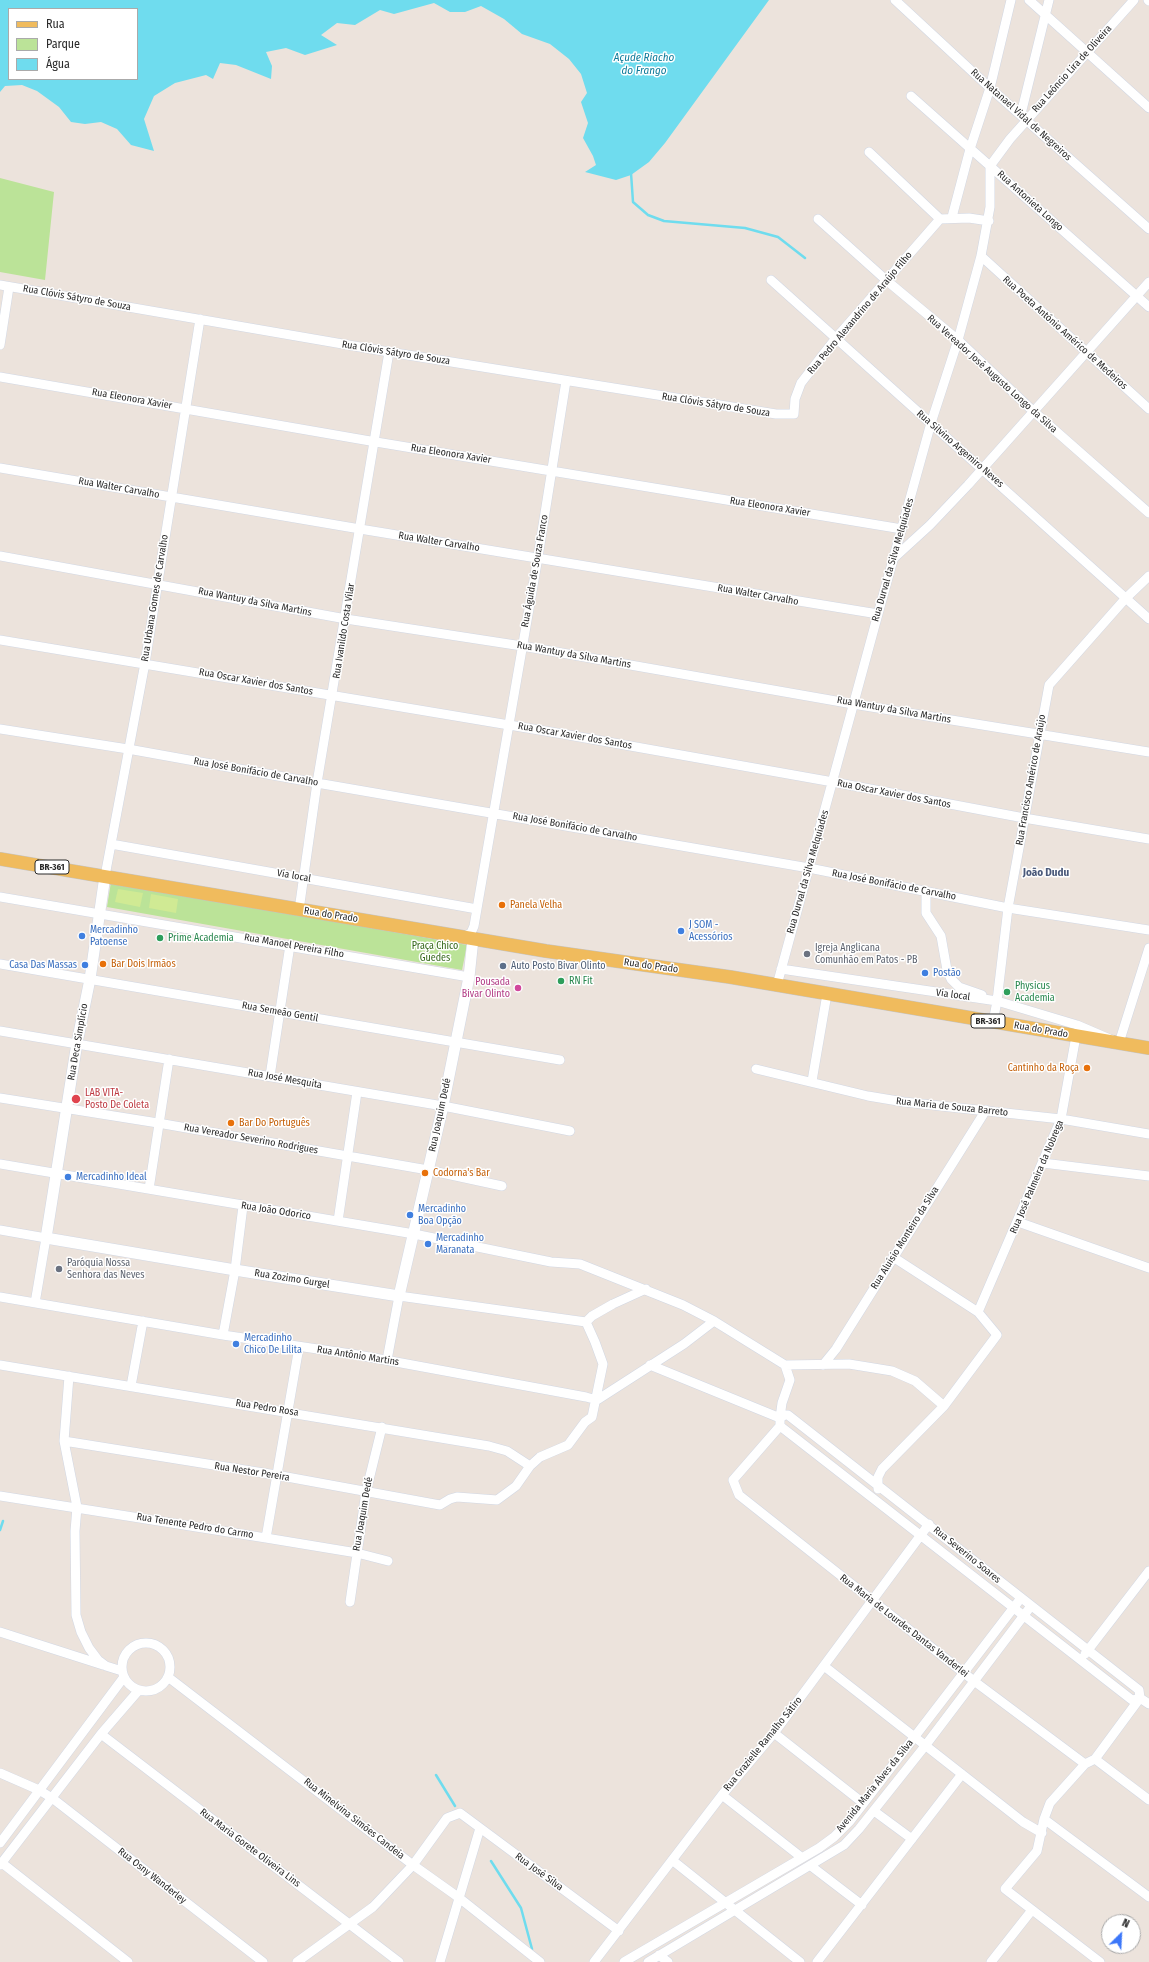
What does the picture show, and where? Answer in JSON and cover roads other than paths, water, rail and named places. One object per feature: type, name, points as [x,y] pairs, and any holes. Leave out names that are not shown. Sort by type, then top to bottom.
[{"type":"main road","name":"BR-361","points":[[0,859],[105,876]]},
{"type":"main road","name":"Rua do Prado","points":[[105,876],[299,910],[474,936],[777,985],[1149,1048]]},
{"type":"street","name":"Rua Natanael Vidal de Negreiros","points":[[895,0],[990,88],[1149,228]]},
{"type":"street","points":[[952,217],[970,149],[990,88],[1011,0]]},
{"type":"street","points":[[1029,0],[1149,108]]},
{"type":"street","points":[[1024,117],[1049,0]]},
{"type":"street","name":"Rua Leôncio Lira de Oliveira","points":[[990,166],[1024,117],[1087,52],[1134,0]]},
{"type":"street","name":"Rua Antonieta Longo","points":[[911,96],[1149,307]]},
{"type":"street","points":[[869,152],[940,219],[952,217],[989,221]]},
{"type":"street","name":"Rua Durval da Silva Melquíades","points":[[777,985],[931,423],[958,340],[981,256],[989,221],[990,166]]},
{"type":"street","name":"Rua Vereador José Augusto Longo da Silva","points":[[818,219],[886,280],[958,340],[1033,411],[1149,513]]},
{"type":"street","name":"Rua Pedro Alexandrino de Araújo Filho","points":[[794,414],[795,399],[801,383],[836,338],[940,219]]},
{"type":"street","name":"Rua Poeta António Américo de Medeiros","points":[[981,256],[1149,410]]},
{"type":"street","name":"Rua Silvino Argemiro Neves","points":[[771,280],[1149,619]]},
{"type":"street","points":[[894,557],[930,525],[983,469],[1149,282]]},
{"type":"street","points":[[0,345],[4,286]]},
{"type":"street","name":"Rua Clóvis Sátyro de Souza","points":[[4,286],[566,381],[776,414],[794,414]]},
{"type":"street","name":"Rua Urbana Gomes de Carvalho","points":[[105,876],[145,663],[200,319]]},
{"type":"street","name":"Rua Ivanildo Costa Vilar","points":[[299,910],[317,783],[376,442],[389,352]]},
{"type":"street","name":"Rua Eleonora Xavier","points":[[0,377],[376,442],[902,529]]},
{"type":"street","name":"Rua Águida de Souza Franco","points":[[474,936],[477,909],[538,557],[566,381]]},
{"type":"street","name":"Rua Walter Carvalho","points":[[0,468],[878,614]]},
{"type":"street","name":"Rua Wantuy da Silva Martins","points":[[0,556],[346,619],[522,646],[853,704],[1149,752]]},
{"type":"street","name":"Rua Francisco Américo de Araújo","points":[[993,1022],[997,1001],[1008,908],[1050,685],[1125,599],[1149,576]]},
{"type":"street","name":"Rua Oscar Xavier dos Santos","points":[[0,640],[509,725],[833,782],[1024,818],[1149,839]]},
{"type":"street","name":"Rua José Bonifácio de Carvalho","points":[[0,729],[128,749],[810,868],[1008,908],[1149,930]]},
{"type":"street","name":"Via local","points":[[111,844],[477,909]]},
{"type":"street","name":"Rua Deca Simplício","points":[[35,1303],[77,1043],[90,978],[105,876]]},
{"type":"street","points":[[926,891],[926,914],[941,936],[947,970],[951,979],[959,986],[997,1001]]},
{"type":"street","name":"Rua Manoel Pereira Filho","points":[[0,897],[469,976]]},
{"type":"street","name":"Rua Joaquim Dedé","points":[[387,1360],[399,1296],[443,1106],[469,976],[474,936]]},
{"type":"street","points":[[270,1076],[290,945]]},
{"type":"street","points":[[1120,1043],[1149,948]]},
{"type":"street","name":"Rua Semeão Gentil","points":[[0,964],[90,978],[560,1060]]},
{"type":"street","name":"Via local","points":[[781,969],[997,1001],[1077,1025],[1120,1043]]},
{"type":"street","points":[[812,1081],[827,994]]},
{"type":"street","name":"Rua José Mesquita","points":[[0,1031],[169,1058],[570,1130]]},
{"type":"street","name":"Rua José Palmeira da Nobrega","points":[[978,1312],[1061,1119],[1076,1036]]},
{"type":"street","points":[[149,1189],[169,1058]]},
{"type":"street","name":"Rua Maria de Souza Barreto","points":[[756,1069],[812,1081],[868,1096],[904,1102],[935,1107],[986,1110],[1061,1119],[1149,1134]]},
{"type":"street","points":[[338,1221],[357,1092]]},
{"type":"street","name":"Rua Vereador Severino Rodrigues","points":[[0,1098],[158,1123],[428,1170],[502,1186]]},
{"type":"street","name":"Rua Aluísio Monteiro da Silva","points":[[823,1365],[836,1349],[986,1110]]},
{"type":"street","points":[[1043,1163],[1149,1176]]},
{"type":"street","name":"Rua João Odorico","points":[[0,1164],[414,1234],[551,1262],[580,1264],[683,1305],[714,1321],[785,1365]]},
{"type":"street","points":[[223,1335],[235,1270],[243,1206]]},
{"type":"street","points":[[1018,1222],[1147,1268],[1149,1258]]},
{"type":"street","name":"Rua Zozimo Gurgel","points":[[0,1230],[399,1296],[586,1322]]},
{"type":"street","points":[[877,1500],[878,1477],[882,1469],[944,1406],[997,1335],[978,1312],[893,1257]]},
{"type":"street","points":[[530,1466],[540,1457],[568,1445],[584,1422],[592,1416],[597,1400],[597,1387],[603,1364],[586,1322],[592,1316],[613,1304],[646,1289]]},
{"type":"street","name":"Rua Antônio Martins","points":[[0,1297],[223,1335],[387,1360],[597,1400]]},
{"type":"street","points":[[131,1386],[143,1321]]},
{"type":"street","points":[[597,1400],[684,1344],[714,1321]]},
{"type":"street","points":[[266,1538],[299,1347]]},
{"type":"street","points":[[650,1365],[783,1420],[782,1403],[790,1380],[785,1365],[849,1364],[892,1371],[914,1381],[944,1406]]},
{"type":"street","name":"Rua Pedro Rosa","points":[[0,1365],[382,1427],[507,1451],[530,1466]]},
{"type":"street","points":[[69,1376],[64,1441],[78,1507],[75,1531],[76,1615],[81,1632],[89,1648],[106,1666]]},
{"type":"street","name":"Rua Maria de Lourdes Dantas Vanderlei","points":[[783,1420],[732,1480],[739,1495],[974,1681],[1085,1764]]},
{"type":"street","name":"Rua Severino Soares","points":[[783,1420],[878,1485],[929,1524],[1031,1606],[1140,1690],[1140,1698]]},
{"type":"street","name":"Rua Severino Soares","points":[[783,1420],[877,1500],[1132,1700],[1140,1698],[1149,1704]]},
{"type":"street","name":"Rua Joaquim Dedé","points":[[350,1602],[366,1492],[382,1427]]},
{"type":"street","name":"Rua Nestor Pereira","points":[[64,1441],[276,1475],[440,1505],[457,1497],[497,1500],[516,1486],[530,1466]]},
{"type":"street","name":"Rua Tenente Pedro do Carmo","points":[[0,1496],[78,1507],[266,1538],[388,1561]]},
{"type":"street","name":"Rua Grazielle Ramalho Sátiro","points":[[594,1962],[722,1795],[774,1732],[929,1524]]},
{"type":"street","points":[[1080,1658],[1088,1650],[1149,1571]]},
{"type":"street","name":"Avenida Maria Alves da Silva","points":[[624,1962],[834,1838],[915,1737],[963,1672],[1021,1598]]},
{"type":"street","name":"Avenida Maria Alves da Silva","points":[[648,1962],[844,1845],[874,1811],[925,1746],[1031,1606]]},
{"type":"street","points":[[0,1632],[106,1666],[123,1674],[133,1688],[140,1690],[146,1691],[159,1687],[168,1677],[170,1663],[168,1657],[158,1647],[145,1643],[139,1644],[128,1652],[124,1658],[123,1674],[0,1842]]},
{"type":"street","points":[[824,1666],[1023,1822],[1042,1832]]},
{"type":"street","name":"Rua Minelvina Simões Candeia","points":[[168,1677],[413,1865],[458,1897],[540,1962]]},
{"type":"street","points":[[128,1962],[1,1864],[102,1734],[140,1690]]},
{"type":"street","points":[[1100,1962],[1005,1889],[1037,1851],[1044,1819],[1050,1803],[1085,1764],[1095,1759],[1140,1698]]},
{"type":"street","points":[[774,1732],[863,1803]]},
{"type":"street","name":"Rua Maria Gorete Oliveira Lins","points":[[102,1734],[399,1962]]},
{"type":"street","points":[[1095,1759],[1149,1800]]},
{"type":"street","name":"Rua Osny Wanderley","points":[[0,1773],[39,1790],[52,1798],[264,1962]]},
{"type":"street","points":[[817,1962],[962,1774]]},
{"type":"street","points":[[722,1795],[801,1858]]},
{"type":"street","points":[[874,1811],[912,1839]]},
{"type":"street","name":"Rua José Silva","points":[[413,1865],[447,1818],[456,1813],[460,1813],[619,1931]]},
{"type":"street","points":[[1044,1819],[1149,1897]]},
{"type":"street","points":[[440,1962],[458,1897],[480,1828]]},
{"type":"street","points":[[672,1860],[734,1911],[800,1962]]},
{"type":"street","points":[[297,1962],[386,1896],[413,1865]]},
{"type":"street","points":[[811,1866],[862,1905]]},
{"type":"street","points":[[991,1962],[1032,1910]]},
{"type":"street","points":[[659,1955],[668,1962]]},
{"type":"water","name":"Açude Riacho do Frango","points":[[0,0],[769,0],[665,143],[649,162],[631,175],[616,180],[585,172],[596,165],[593,156],[583,138],[588,123],[581,102],[587,93],[581,74],[569,59],[550,44],[522,34],[504,19],[481,6],[465,12],[450,12],[434,3],[394,14],[380,10],[355,25],[337,23],[321,35],[337,45],[305,55],[286,48],[266,52],[272,66],[271,79],[236,65],[220,63],[213,79],[206,75],[175,83],[154,96],[144,119],[154,151],[131,145],[117,129],[101,122],[85,124],[71,122],[59,107],[37,91],[22,85],[5,86],[0,92]]},
{"type":"waterway","points":[[631,173],[633,202],[648,215],[664,221],[745,228],[778,237],[805,258]]},
{"type":"waterway","points":[[0,1530],[3,1521]]},
{"type":"waterway","points":[[436,1775],[455,1806]]},
{"type":"waterway","points":[[491,1861],[521,1908],[532,1949]]},
{"type":"place","name":"Panela Velha","points":[[502,905]]},
{"type":"place","name":"J SOM - Acessórios","points":[[681,931]]},
{"type":"place","name":"Mercadinho Patoense","points":[[82,936]]},
{"type":"place","name":"Prime Academia","points":[[160,938]]},
{"type":"place","name":"Igreja Anglicana Comunhão em Patos - PB","points":[[807,954]]},
{"type":"place","name":"Bar Dois Irmãos","points":[[103,964]]},
{"type":"place","name":"Casa Das Massas","points":[[85,965]]},
{"type":"place","name":"Auto Posto Bivar Olinto","points":[[503,966]]},
{"type":"place","name":"Postão","points":[[925,973]]},
{"type":"place","name":"RN Fit","points":[[561,981]]},
{"type":"place","name":"Pousada Bivar Olinto","points":[[518,988]]},
{"type":"place","name":"Physicus Academia","points":[[1007,992]]},
{"type":"place","name":"Cantinho da Roça","points":[[1087,1068]]},
{"type":"place","name":"LAB VITA- Posto De Coleta","points":[[76,1099]]},
{"type":"place","name":"Bar Do Português","points":[[231,1123]]},
{"type":"place","name":"Codorna's Bar","points":[[425,1173]]},
{"type":"place","name":"Mercadinho Ideal","points":[[68,1177]]},
{"type":"place","name":"Mercadinho Boa Opção","points":[[410,1215]]},
{"type":"place","name":"Mercadinho Maranata","points":[[428,1244]]},
{"type":"place","name":"Paróquia Nossa Senhora das Neves","points":[[59,1269]]},
{"type":"place","name":"Mercadinho Chico De Lilita","points":[[236,1344]]},
{"type":"district","name":"João Dudu","points":[[1046,873]]},
{"type":"park label","name":"Praça Chico Guedes","points":[[435,952]]}]
